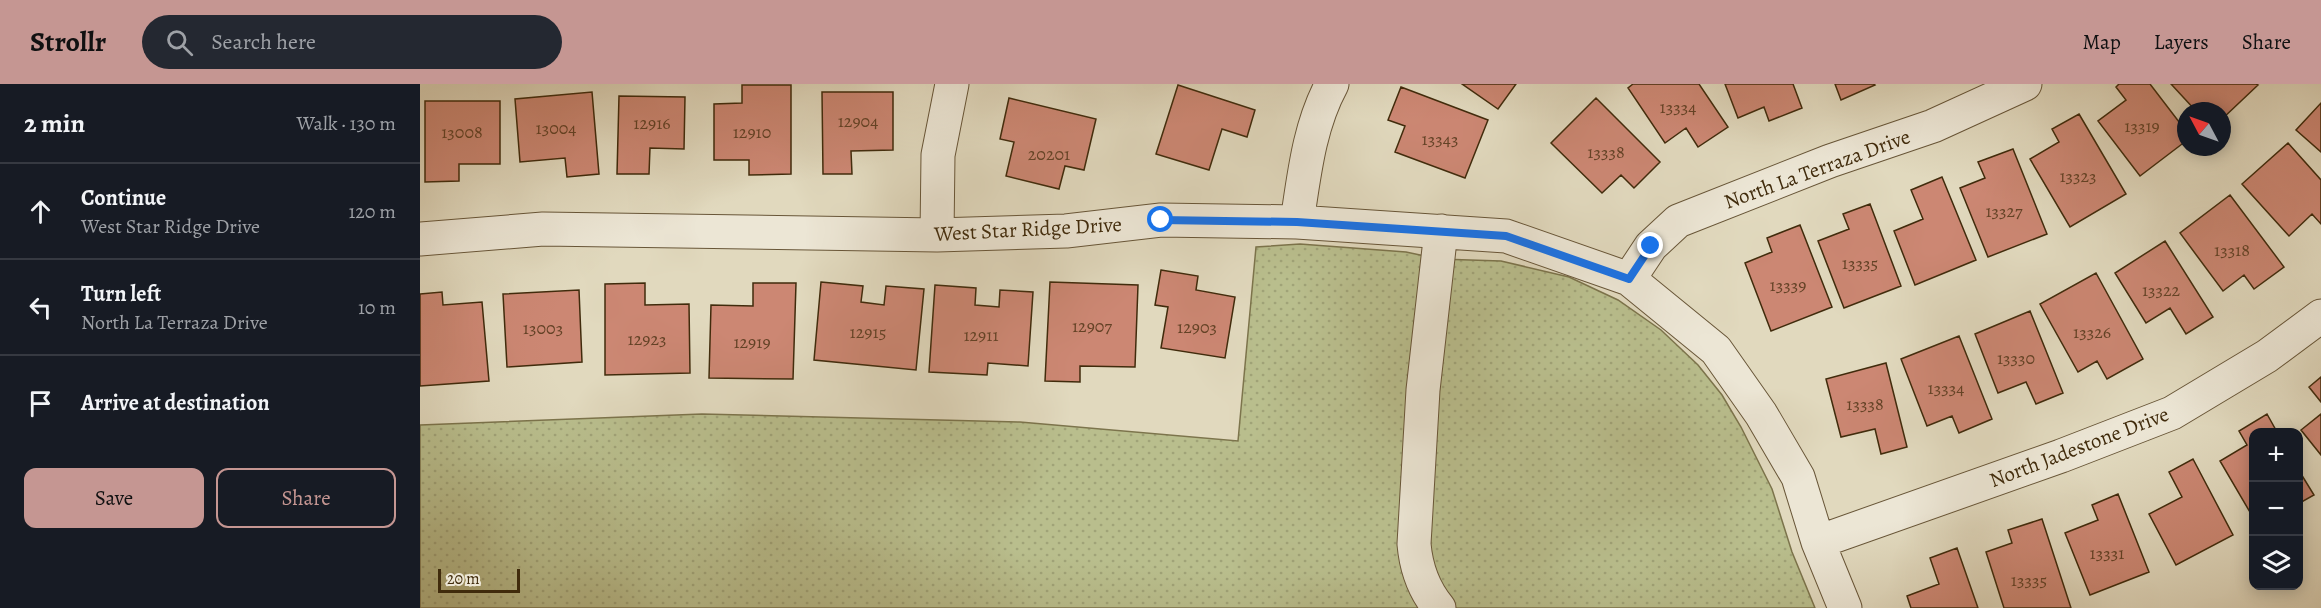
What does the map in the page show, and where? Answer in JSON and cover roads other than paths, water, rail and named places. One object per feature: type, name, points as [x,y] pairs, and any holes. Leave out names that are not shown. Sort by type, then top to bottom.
[{"type":"street","points":[[937,235],[938,155],[951,84]]},
{"type":"street","points":[[1297,222],[1307,156],[1323,101],[1332,84]]},
{"type":"street","name":"North La Terraza Drive","points":[[1629,279],[1651,246],[1678,221],[1830,161],[1933,126],[2025,84]]},
{"type":"street","name":"West Star Ridge Drive","points":[[420,239],[543,229],[937,235],[1066,231],[1161,220],[1297,222],[1506,236],[1629,279],[1716,350],[1761,414],[1798,477],[1818,542],[1845,608]]},
{"type":"street","points":[[1439,608],[1425,586],[1416,560],[1414,544],[1423,390],[1442,231]]},
{"type":"street","name":"North Jadestone Drive","points":[[1818,542],[2061,456],[2172,413],[2267,356],[2321,316]]}]
